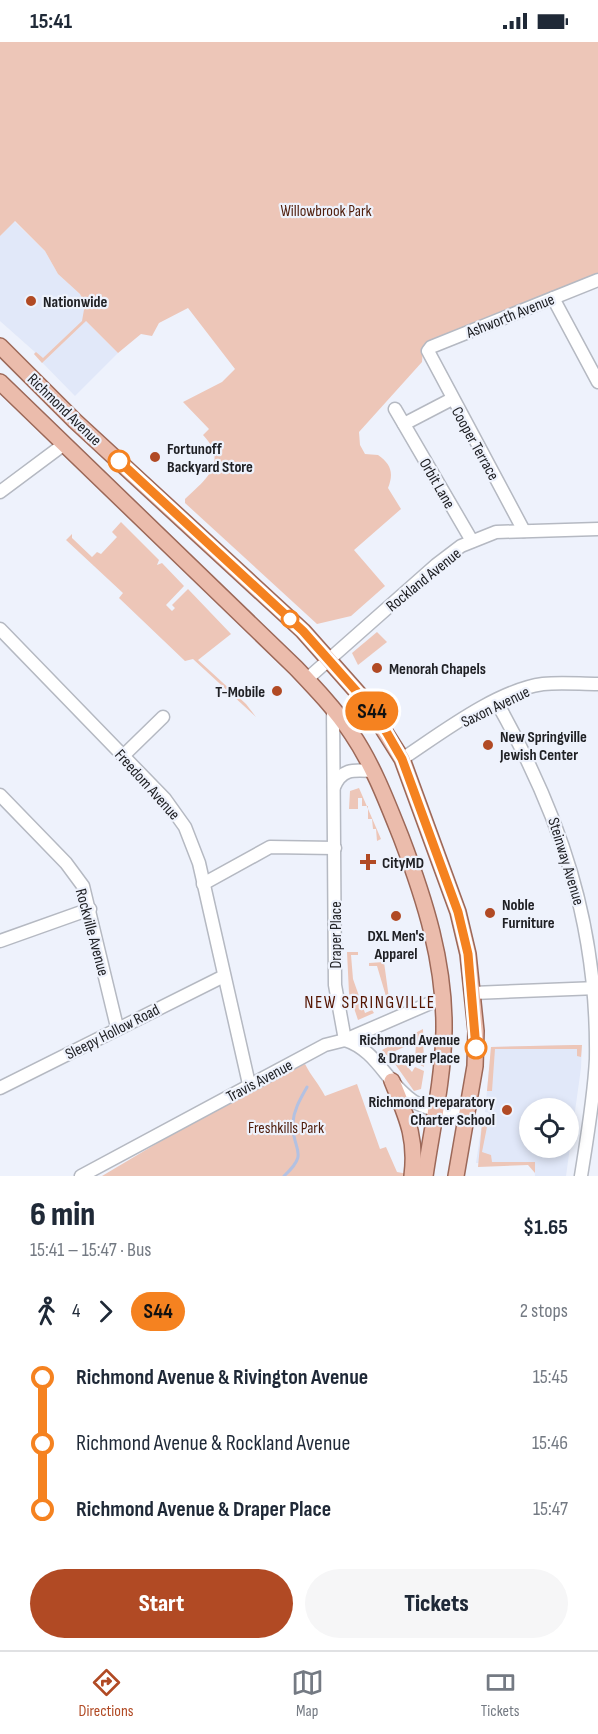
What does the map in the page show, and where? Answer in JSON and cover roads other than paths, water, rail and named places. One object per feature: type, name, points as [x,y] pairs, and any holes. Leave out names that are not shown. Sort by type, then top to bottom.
[{"type":"main road","name":"Richmond Avenue","points":[[0,346],[75,421],[303,631],[366,702],[402,759],[458,912],[468,954],[476,1031],[475,1066],[456,1176]]},
{"type":"main road","name":"Richmond Avenue","points":[[0,382],[63,445],[224,596],[307,679],[333,707],[353,736],[372,771],[390,810],[431,921],[442,998],[442,1068],[425,1176]]},
{"type":"main road","points":[[392,1081],[410,1126],[414,1156],[412,1176]]},
{"type":"street","name":"Ashworth Avenue","points":[[428,355],[431,347],[598,280]]},
{"type":"street","points":[[553,298],[598,382]]},
{"type":"street","name":"Cooper Terrace","points":[[428,355],[524,531]]},
{"type":"street","points":[[404,424],[452,399]]},
{"type":"street","name":"Orbit Lane","points":[[395,409],[472,541]]},
{"type":"street","points":[[0,492],[63,445]]},
{"type":"street","name":"Rockland Avenue","points":[[307,679],[436,565],[472,541],[496,532],[598,529]]},
{"type":"street","name":"Freedom Avenue","points":[[0,629],[165,799],[185,827],[196,854],[249,1084]]},
{"type":"street","name":"Saxon Avenue","points":[[402,759],[496,701],[542,684],[598,684]]},
{"type":"street","name":"Steinway Avenue","points":[[496,701],[532,766],[558,826],[579,897],[596,988],[593,1130],[581,1176]]},
{"type":"street","name":"Draper Place","points":[[333,707],[335,985],[345,1040]]},
{"type":"street","points":[[123,756],[164,717]]},
{"type":"street","points":[[334,788],[340,774],[372,771]]},
{"type":"street","name":"Rockville Avenue","points":[[0,795],[66,862],[83,886],[117,1027]]},
{"type":"street","points":[[203,884],[270,847],[335,848]]},
{"type":"street","points":[[0,941],[90,909]]},
{"type":"street","name":"Sleepy Hollow Road","points":[[0,1088],[117,1027],[224,976]]},
{"type":"street","points":[[473,993],[596,988]]},
{"type":"street","name":"Travis Avenue","points":[[81,1176],[119,1158],[249,1084],[325,1045],[345,1040],[442,998]]},
{"type":"street","points":[[345,1040],[362,1047],[412,1100],[435,1110],[467,1115]]},
{"type":"waterway","points":[[284,1176],[297,1161],[298,1150],[293,1122],[296,1108],[307,1087]]},
{"type":"place","name":"Nationwide","points":[[31,301]]},
{"type":"place","name":"Fortunoff Backyard Store","points":[[155,457]]},
{"type":"place","name":"Menorah Chapels","points":[[377,668]]},
{"type":"place","name":"T-Mobile","points":[[277,691]]},
{"type":"place","name":"New Springville Jewish Center","points":[[488,745]]},
{"type":"place","name":"CityMD","points":[[368,862]]},
{"type":"place","name":"Noble Furniture","points":[[490,913]]},
{"type":"place","name":"DXL Men's Apparel","points":[[396,916]]},
{"type":"place","name":"Richmond Avenue & Draper Place","points":[[476,1048]]},
{"type":"place","name":"Richmond Preparatory Charter School","points":[[507,1110]]},
{"type":"district","name":"NEW SPRINGVILLE","points":[[370,1002]]},
{"type":"park label","name":"Willowbrook Park","points":[[326,210]]},
{"type":"park label","name":"Freshkills Park","points":[[286,1127]]}]
